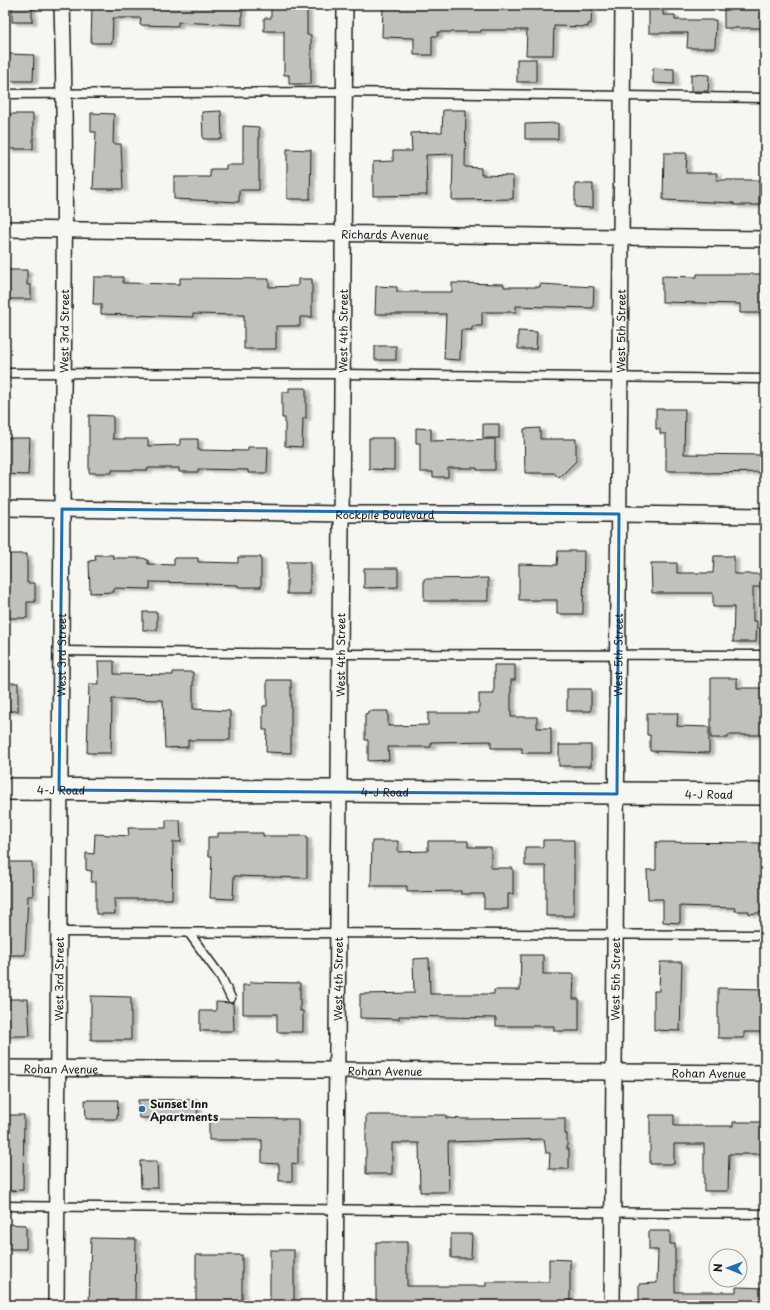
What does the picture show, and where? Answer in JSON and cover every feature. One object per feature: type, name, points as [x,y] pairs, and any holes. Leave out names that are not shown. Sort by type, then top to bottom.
[{"type":"main road","name":"4-J Road","points":[[5,789],[765,794]]},
{"type":"street","name":"West 3rd Street","points":[[56,1305],[59,790],[64,374],[65,95],[62,5]]},
{"type":"street","name":"West 4th Street","points":[[335,1305],[345,5]]},
{"type":"street","name":"West 5th Street","points":[[612,1305],[623,5]]},
{"type":"street","name":"Richards Avenue","points":[[5,229],[765,239]]},
{"type":"street","name":"Rockpile Boulevard","points":[[5,508],[341,514],[619,514],[765,516]]},
{"type":"street","name":"Rohan Avenue","points":[[5,1068],[765,1073]]},
{"type":"lane","points":[[5,94],[65,95],[344,92],[622,94],[765,98]]},
{"type":"lane","points":[[5,373],[342,374],[765,379]]},
{"type":"lane","points":[[61,651],[340,654],[765,655]]},
{"type":"lane","points":[[59,932],[765,935]]},
{"type":"lane","points":[[189,933],[221,977],[231,998]]},
{"type":"lane","points":[[5,1206],[336,1208],[765,1214]]},
{"type":"highlighted area","points":[[62,509],[619,514],[617,794],[59,790]]},
{"type":"building","points":[[12,5],[32,5],[32,22],[12,22]]},
{"type":"building","points":[[92,5],[242,5],[242,25],[178,22],[178,26],[140,25],[141,18],[113,18],[112,43],[91,43]]},
{"type":"building","points":[[271,5],[307,5],[307,35],[311,35],[311,84],[289,84],[289,75],[284,75],[284,31],[264,31],[264,18],[271,18]]},
{"type":"building","points":[[383,5],[592,5],[591,24],[588,24],[588,27],[554,26],[553,55],[526,55],[527,30],[481,30],[481,32],[438,32],[438,36],[432,36],[432,55],[414,55],[414,38],[382,37]]},
{"type":"building","points":[[724,6],[765,6],[765,28],[724,28]]},
{"type":"building","points":[[649,7],[663,7],[663,15],[675,15],[675,20],[716,20],[715,48],[687,48],[688,33],[649,33]]},
{"type":"building","points":[[8,54],[34,55],[33,81],[8,81]]},
{"type":"building","points":[[517,59],[536,59],[536,82],[517,82]]},
{"type":"building","points":[[653,68],[674,69],[674,84],[653,83]]},
{"type":"building","points":[[691,74],[709,75],[708,91],[691,91]]},
{"type":"building","points":[[443,110],[466,110],[465,167],[481,168],[481,175],[513,176],[513,199],[452,200],[453,154],[426,155],[427,195],[373,196],[373,162],[393,161],[393,151],[412,151],[411,133],[442,132]]},
{"type":"building","points":[[221,111],[222,139],[203,139],[202,112]]},
{"type":"building","points":[[91,113],[114,114],[113,144],[121,144],[123,189],[93,189],[96,132],[91,132]]},
{"type":"building","points":[[8,114],[33,114],[33,149],[8,149]]},
{"type":"building","points":[[558,123],[558,139],[525,139],[525,124]]},
{"type":"building","points":[[243,126],[259,127],[259,190],[239,190],[239,202],[174,199],[174,177],[210,177],[210,169],[226,169],[226,165],[243,165]]},
{"type":"building","points":[[287,149],[311,150],[310,199],[287,199]]},
{"type":"building","points":[[664,153],[687,153],[686,173],[717,173],[716,180],[759,180],[759,205],[734,205],[734,203],[663,200]]},
{"type":"building","points":[[575,184],[593,184],[593,208],[575,207]]},
{"type":"building","points":[[7,270],[27,270],[27,285],[31,285],[31,299],[5,299]]},
{"type":"building","points":[[697,274],[763,274],[763,313],[740,313],[740,304],[662,302],[662,276],[697,277]]},
{"type":"building","points":[[94,277],[123,277],[123,283],[180,284],[180,278],[269,279],[269,287],[298,286],[298,279],[312,279],[312,317],[300,317],[300,326],[276,326],[276,349],[244,349],[244,315],[193,314],[193,317],[101,314],[101,304],[93,304]]},
{"type":"building","points":[[452,283],[504,284],[504,287],[540,287],[540,284],[594,287],[593,308],[516,306],[516,312],[482,312],[482,326],[472,326],[472,330],[461,330],[460,360],[444,359],[446,314],[375,314],[376,286],[397,287],[397,292],[452,292]]},
{"type":"building","points":[[518,331],[537,332],[536,349],[518,349]]},
{"type":"building","points":[[375,346],[396,346],[396,360],[375,360]]},
{"type":"building","points":[[289,388],[306,388],[306,418],[303,418],[302,447],[285,446],[285,418],[282,418],[282,392],[289,392]]},
{"type":"building","points":[[656,409],[685,409],[684,454],[765,455],[765,472],[703,473],[703,471],[666,471],[666,434],[660,434],[660,429],[656,429]]},
{"type":"building","points":[[89,415],[113,416],[113,439],[148,439],[148,446],[180,445],[180,439],[198,439],[198,450],[248,451],[248,447],[268,447],[267,473],[248,473],[248,470],[198,469],[198,472],[179,472],[179,468],[148,468],[148,470],[112,470],[112,473],[89,473]]},
{"type":"building","points":[[483,424],[499,424],[499,438],[483,438]]},
{"type":"building","points":[[416,428],[431,429],[431,441],[495,439],[495,470],[477,470],[477,468],[448,468],[448,477],[433,477],[433,472],[420,472],[420,443],[416,443]]},
{"type":"building","points":[[540,428],[540,439],[576,439],[576,461],[559,478],[554,473],[525,473],[524,429]]},
{"type":"building","points":[[5,438],[30,438],[28,475],[5,474]]},
{"type":"building","points":[[369,438],[394,438],[394,470],[369,469]]},
{"type":"building","points":[[558,551],[584,551],[583,614],[557,614],[557,600],[519,600],[519,564],[557,565]]},
{"type":"building","points":[[5,554],[27,554],[27,583],[35,583],[35,602],[27,602],[27,618],[5,618]]},
{"type":"building","points":[[95,555],[113,555],[113,558],[143,558],[148,560],[148,564],[174,565],[174,558],[198,558],[198,562],[238,563],[238,557],[261,557],[261,587],[238,587],[238,585],[206,583],[150,582],[150,589],[114,588],[114,592],[90,593],[89,561],[96,560]]},
{"type":"building","points":[[714,556],[734,556],[734,574],[765,574],[765,587],[753,587],[753,621],[757,621],[756,642],[733,642],[734,607],[713,607],[713,593],[652,593],[651,563],[677,563],[677,573],[713,573]]},
{"type":"building","points":[[287,562],[310,562],[310,594],[287,594]]},
{"type":"building","points":[[364,568],[398,568],[398,587],[364,588]]},
{"type":"building","points":[[488,578],[488,601],[424,601],[424,579]]},
{"type":"building","points":[[143,612],[157,612],[157,630],[143,630]]},
{"type":"building","points":[[98,661],[114,661],[114,674],[173,675],[173,672],[193,672],[193,709],[230,711],[230,740],[188,740],[188,747],[165,748],[163,700],[112,699],[111,753],[87,753],[89,684],[99,684]]},
{"type":"building","points":[[494,665],[515,665],[515,680],[511,680],[511,717],[537,717],[537,728],[551,728],[551,753],[522,753],[522,748],[491,748],[491,741],[431,742],[431,747],[388,747],[389,760],[368,761],[368,740],[365,740],[365,714],[368,713],[368,711],[388,711],[388,726],[428,725],[428,713],[479,713],[479,694],[494,694]]},
{"type":"building","points":[[711,678],[737,678],[737,688],[765,688],[765,735],[728,735],[728,738],[711,738]]},
{"type":"building","points":[[267,680],[291,680],[291,753],[266,752],[267,730],[263,730],[263,706],[267,706]]},
{"type":"building","points":[[5,683],[18,683],[18,711],[5,711]]},
{"type":"building","points":[[567,689],[591,689],[591,711],[567,711]]},
{"type":"building","points":[[647,713],[678,713],[677,726],[709,727],[709,753],[650,751],[650,735],[647,735]]},
{"type":"building","points":[[559,745],[591,745],[591,766],[559,766]]},
{"type":"building","points":[[166,820],[180,820],[181,842],[173,842],[172,899],[114,899],[115,914],[96,914],[96,882],[91,882],[92,871],[86,870],[86,853],[94,854],[95,834],[129,836],[128,828],[166,828]]},
{"type":"building","points":[[218,833],[263,833],[263,836],[307,836],[307,878],[234,876],[233,899],[210,898],[212,856],[208,856],[208,837],[218,837]]},
{"type":"building","points":[[543,840],[574,840],[574,916],[546,916],[546,866],[525,866],[525,847],[543,847]]},
{"type":"building","points":[[372,841],[398,841],[398,852],[428,851],[428,841],[468,841],[468,847],[491,847],[491,868],[513,868],[513,894],[508,894],[508,909],[484,909],[484,894],[461,894],[461,891],[407,892],[407,886],[371,886]]},
{"type":"building","points":[[656,842],[765,843],[765,912],[749,914],[749,911],[735,911],[735,908],[680,906],[680,923],[663,922],[663,899],[648,899],[647,870],[656,870]]},
{"type":"building","points":[[5,862],[32,862],[33,896],[28,896],[25,955],[5,955]]},
{"type":"building","points":[[521,955],[543,955],[543,974],[574,974],[573,999],[579,999],[579,1031],[554,1031],[554,1026],[496,1026],[496,1018],[399,1016],[399,1019],[360,1018],[360,994],[414,993],[413,959],[429,958],[430,994],[494,994],[494,990],[520,990]]},
{"type":"building","points":[[660,962],[682,962],[680,1031],[654,1030],[654,991],[659,991]]},
{"type":"building","points":[[250,982],[300,983],[300,1011],[303,1011],[303,1032],[277,1032],[277,1014],[243,1014],[243,985],[250,985]]},
{"type":"building","points":[[718,988],[765,989],[765,1032],[744,1032],[744,1038],[718,1038]]},
{"type":"building","points":[[91,996],[131,997],[131,1040],[91,1040]]},
{"type":"building","points":[[5,999],[28,999],[30,1036],[5,1036]]},
{"type":"building","points":[[216,1002],[233,1003],[234,1031],[200,1031],[200,1011],[216,1011]]},
{"type":"building","points":[[197,1099],[198,1117],[139,1118],[138,1100]]},
{"type":"building","points":[[85,1100],[118,1100],[117,1119],[86,1119]]},
{"type":"building","points":[[5,1115],[24,1115],[23,1190],[7,1191]]},
{"type":"building","points":[[366,1115],[446,1115],[446,1118],[467,1119],[565,1118],[565,1134],[567,1134],[567,1149],[569,1149],[569,1169],[549,1169],[550,1153],[546,1153],[544,1139],[448,1142],[449,1192],[420,1192],[419,1143],[392,1143],[392,1174],[366,1174]]},
{"type":"building","points":[[650,1115],[674,1115],[674,1126],[733,1126],[733,1122],[765,1122],[765,1154],[729,1154],[728,1191],[704,1191],[704,1144],[674,1144],[674,1164],[650,1164]]},
{"type":"building","points":[[209,1118],[298,1119],[298,1164],[292,1163],[292,1181],[279,1181],[279,1164],[262,1163],[262,1140],[209,1140]]},
{"type":"building","points":[[140,1161],[157,1161],[158,1188],[141,1188]]},
{"type":"building","points":[[5,1224],[26,1225],[26,1249],[5,1249]]},
{"type":"building","points":[[649,1231],[670,1231],[670,1244],[675,1244],[675,1292],[736,1292],[736,1288],[765,1288],[765,1305],[639,1305],[639,1284],[657,1283],[658,1250],[649,1250]]},
{"type":"building","points":[[451,1234],[472,1234],[471,1258],[451,1258]]},
{"type":"building","points":[[91,1238],[136,1239],[135,1305],[89,1305]]},
{"type":"building","points":[[376,1242],[407,1242],[407,1286],[486,1286],[486,1282],[549,1282],[549,1259],[570,1260],[570,1305],[376,1305]]},
{"type":"building","points":[[270,1250],[294,1250],[294,1302],[270,1302]]},
{"type":"building","points":[[196,1255],[242,1255],[242,1305],[196,1305]]},
{"type":"place","name":"Sunset Inn Apartments","points":[[142,1109]]}]
